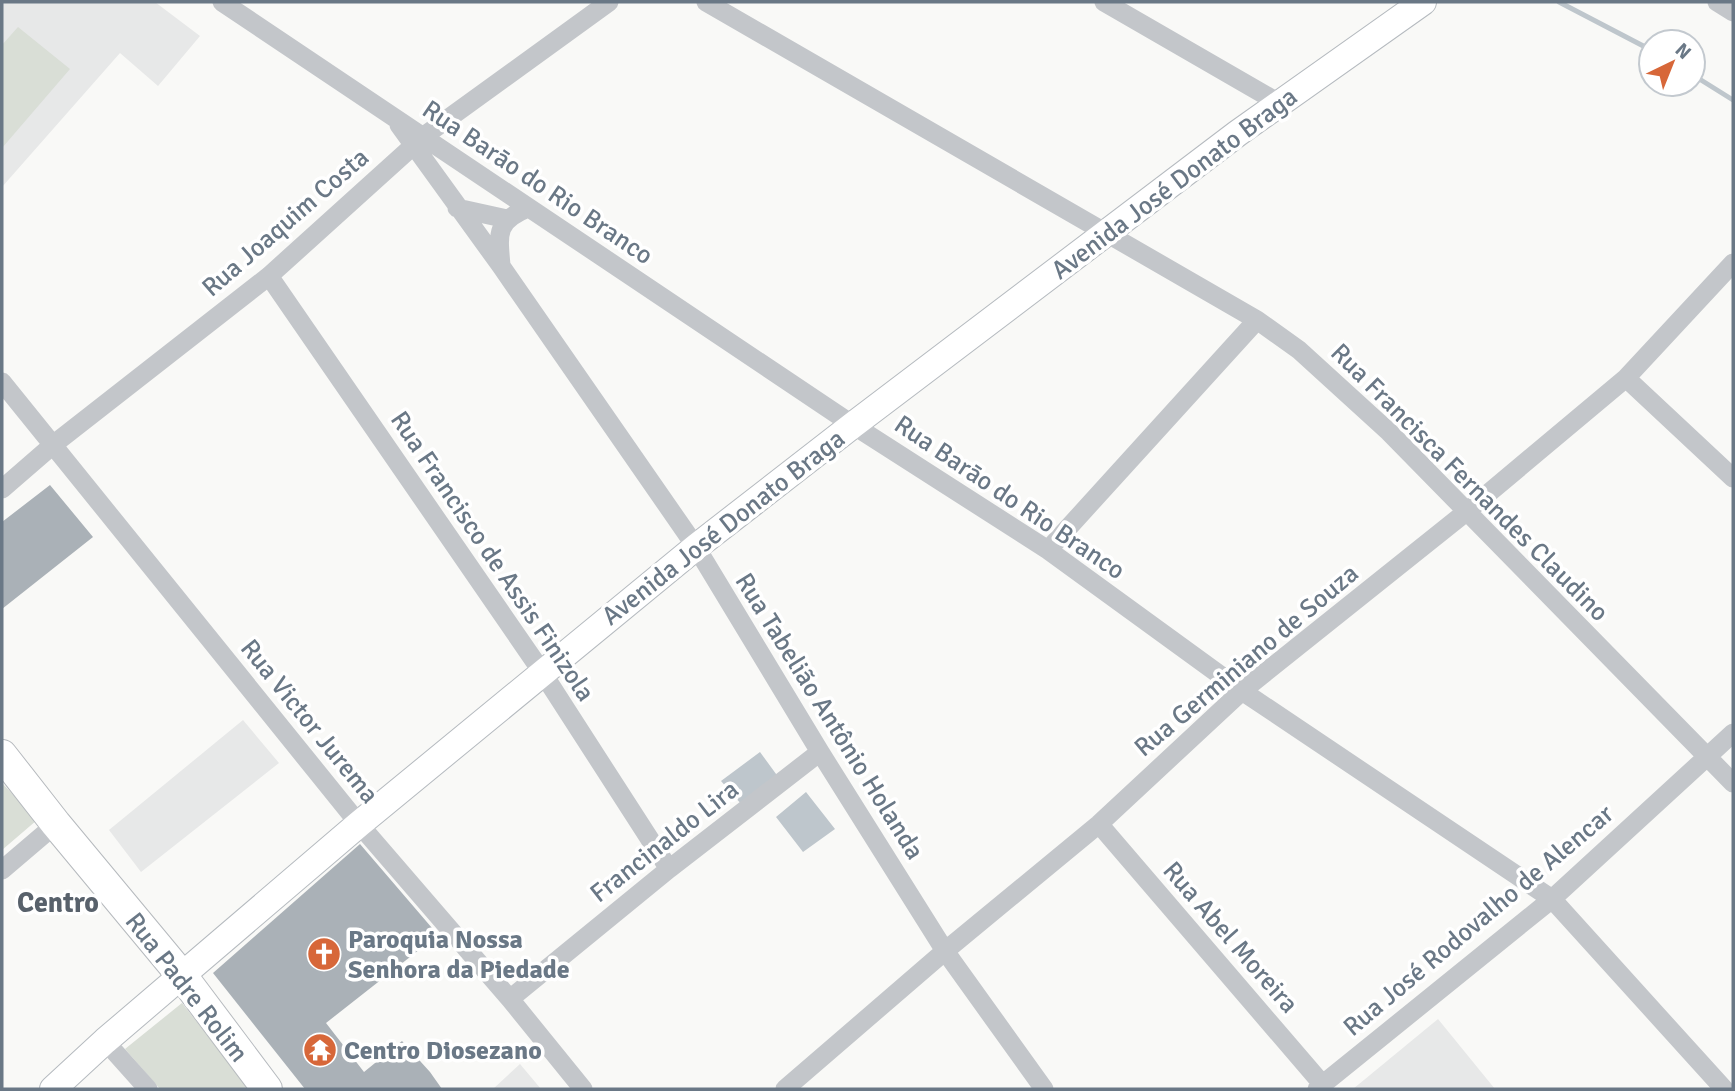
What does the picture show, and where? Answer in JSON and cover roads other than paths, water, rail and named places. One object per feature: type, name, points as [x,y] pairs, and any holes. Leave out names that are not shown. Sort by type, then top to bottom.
[{"type":"main road","name":"Avenida José Donato Braga","points":[[53,1089],[105,1041],[359,824],[696,547],[1279,103],[1423,2]]},
{"type":"main road","name":"Rua Padre Rolim","points":[[2,755],[183,977],[267,1089]]},
{"type":"street","name":"Rua Barāo do Rio Branco","points":[[222,2],[391,115],[418,141],[528,208],[853,425],[1048,550],[1242,691],[1552,899],[1724,1089]]},
{"type":"street","name":"Rua Joaquim Costa","points":[[2,489],[54,444],[269,276],[418,141],[609,2]]},
{"type":"street","name":"Rua Francisca Fernandes Claudino","points":[[706,2],[1258,320],[1299,350],[1389,432],[1733,783]]},
{"type":"street","points":[[1104,2],[1279,103]]},
{"type":"street","points":[[1717,2],[1733,12]]},
{"type":"street","name":"Rua Tabelião Antônio Holanda","points":[[418,141],[457,208],[501,266],[696,547],[945,951],[1044,1089]]},
{"type":"street","points":[[457,208],[507,219]]},
{"type":"street","points":[[501,266],[499,243],[502,226],[507,219],[528,208]]},
{"type":"street","name":"Rua Germiniano de Souza","points":[[785,1089],[945,951],[1099,824],[1242,691],[1466,512],[1626,378],[1733,263]]},
{"type":"street","name":"Rua Francisco de Assis Finizola","points":[[269,276],[542,672],[669,869]]},
{"type":"street","points":[[1048,550],[1258,320]]},
{"type":"street","points":[[1626,378],[1733,478]]},
{"type":"street","name":"Rua Victor Jurema","points":[[2,382],[359,824],[510,999],[583,1089]]},
{"type":"street","name":"Rua José Rodovalho de Alencar","points":[[1320,1087],[1552,899],[1733,733]]},
{"type":"street","name":"Francinaldo Lira","points":[[510,999],[669,869],[820,752]]},
{"type":"street","points":[[2,870],[56,824]]},
{"type":"street","name":"Rua Abel Moreira","points":[[1099,824],[1320,1087]]},
{"type":"street","points":[[105,1041],[148,1089]]},
{"type":"waterway","points":[[1559,2],[1637,43]]},
{"type":"waterway","points":[[1707,84],[1733,100]]},
{"type":"place","name":"Paroquia Nossa Senhora da Piedade","points":[[324,954]]},
{"type":"place","name":"Centro Diosezano","points":[[320,1050]]},
{"type":"district","name":"Centro","points":[[58,902]]}]
